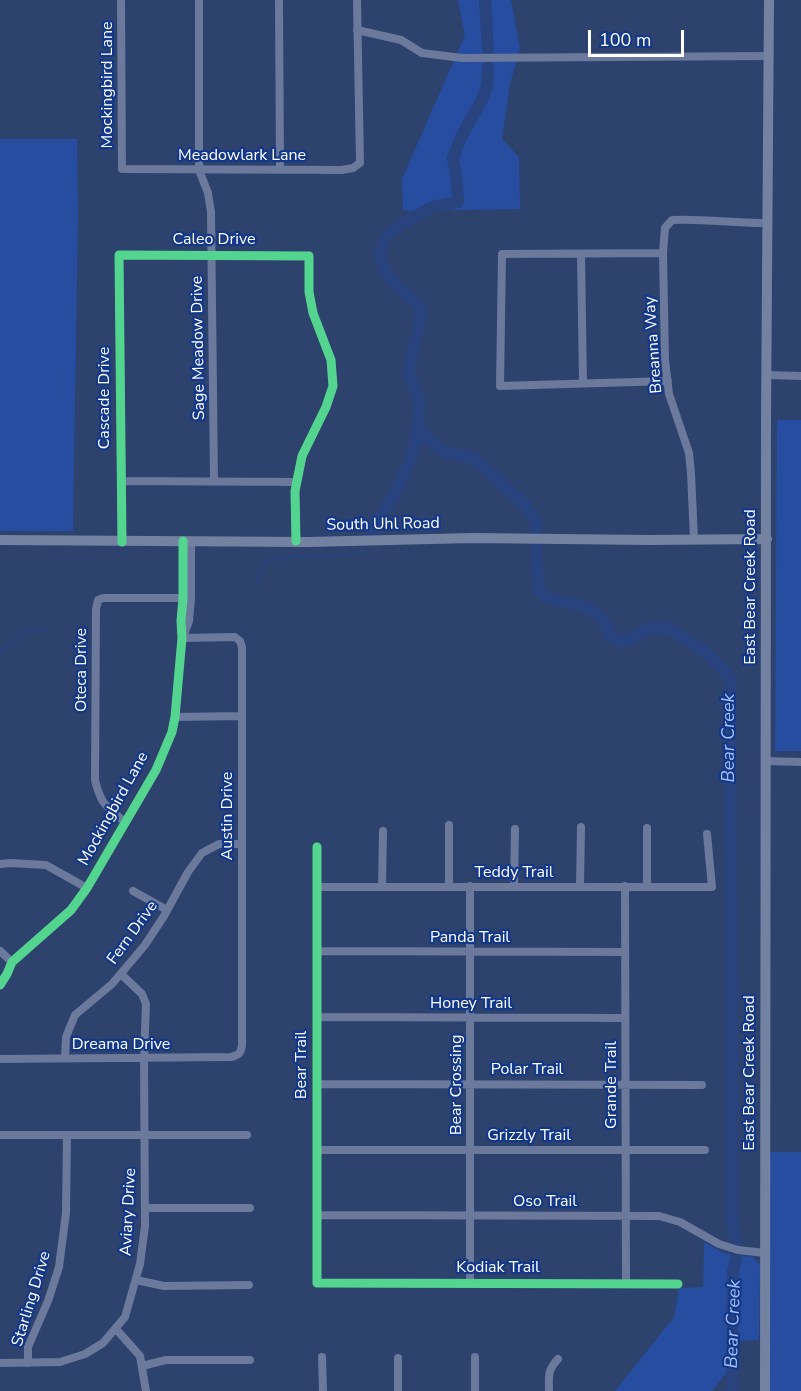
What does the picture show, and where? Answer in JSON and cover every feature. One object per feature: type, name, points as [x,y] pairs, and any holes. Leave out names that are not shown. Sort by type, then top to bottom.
[{"type":"main road","name":"East Bear Creek Road","points":[[765,1391],[765,761],[769,0]]},
{"type":"main road","name":"South Uhl Road","points":[[0,540],[122,542],[472,538],[767,539]]},
{"type":"street","name":"Mockingbird Lane","points":[[121,0],[122,170]]},
{"type":"street","name":"Sage Meadow Drive","points":[[199,0],[199,170],[208,193],[211,212],[214,482]]},
{"type":"street","points":[[279,0],[280,170]]},
{"type":"street","points":[[357,0],[357,30],[401,40],[422,53],[462,58],[769,56]]},
{"type":"street","name":"Meadowlark Lane","points":[[122,170],[342,170],[353,168],[360,163],[357,30]]},
{"type":"street","name":"Breanna Way","points":[[694,539],[689,453],[669,394],[665,360],[663,253],[665,228],[672,220],[768,223]]},
{"type":"street","points":[[663,253],[502,254],[500,386],[668,381]]},
{"type":"street","points":[[581,254],[583,383]]},
{"type":"street","name":"Caleo Drive","points":[[119,255],[309,256],[309,292],[313,313],[331,360],[333,386],[326,407],[302,456],[297,482]]},
{"type":"street","name":"Cascade Drive","points":[[119,255],[122,542]]},
{"type":"street","points":[[767,375],[801,376]]},
{"type":"street","points":[[121,481],[297,482],[295,491],[296,541]]},
{"type":"street","name":"Mockingbird Lane","points":[[0,985],[12,962],[71,910],[87,888],[156,770],[175,717],[182,638],[181,621],[187,598],[187,541]]},
{"type":"street","name":"Oteca Drive","points":[[125,822],[99,797],[95,780],[98,600],[103,598],[187,598]]},
{"type":"street","name":"Austin Drive","points":[[182,638],[234,637],[240,640],[242,647],[241,1052]]},
{"type":"street","points":[[175,717],[242,716]]},
{"type":"street","points":[[765,761],[801,762]]},
{"type":"street","points":[[449,825],[449,886]]},
{"type":"street","points":[[580,886],[581,826]]},
{"type":"street","points":[[647,828],[647,886]]},
{"type":"street","points":[[514,886],[515,830]]},
{"type":"street","points":[[382,831],[382,886]]},
{"type":"street","name":"Teddy Trail","points":[[317,887],[712,886],[707,834]]},
{"type":"street","name":"Fern Drive","points":[[65,1059],[66,1037],[75,1015],[112,984],[145,945],[188,872],[202,853],[219,844],[242,844]]},
{"type":"street","name":"Bear Trail","points":[[317,847],[317,1283]]},
{"type":"street","points":[[0,864],[46,865],[87,888]]},
{"type":"street","name":"Bear Crossing","points":[[470,886],[470,1283]]},
{"type":"street","name":"Grande Trail","points":[[625,886],[626,1283]]},
{"type":"street","points":[[134,891],[167,910]]},
{"type":"street","points":[[0,951],[12,962]]},
{"type":"street","name":"Panda Trail","points":[[317,951],[624,952]]},
{"type":"street","name":"Aviary Drive","points":[[0,1363],[60,1362],[85,1354],[103,1343],[125,1317],[140,1264],[145,1226],[146,1004],[142,994],[121,974]]},
{"type":"street","name":"Honey Trail","points":[[317,1017],[625,1018]]},
{"type":"street","name":"Dreama Drive","points":[[0,1059],[231,1057],[241,1052]]},
{"type":"street","name":"Polar Trail","points":[[317,1083],[702,1085]]},
{"type":"street","points":[[0,1135],[247,1134]]},
{"type":"street","name":"Starling Drive","points":[[28,1363],[28,1347],[48,1301],[59,1267],[66,1213],[67,1135]]},
{"type":"street","name":"Grizzly Trail","points":[[317,1150],[705,1150]]},
{"type":"street","points":[[145,1208],[250,1208]]},
{"type":"street","name":"Oso Trail","points":[[317,1215],[659,1216],[680,1222],[718,1244],[738,1250],[765,1253]]},
{"type":"street","points":[[136,1280],[164,1286],[249,1285]]},
{"type":"street","name":"Kodiak Trail","points":[[317,1283],[678,1284]]},
{"type":"street","points":[[116,1329],[140,1356],[146,1391]]},
{"type":"street","points":[[322,1357],[323,1391]]},
{"type":"street","points":[[475,1357],[475,1391]]},
{"type":"street","points":[[398,1358],[398,1391]]},
{"type":"street","points":[[549,1391],[549,1373],[551,1366],[558,1359]]},
{"type":"street","points":[[142,1366],[166,1360],[250,1360]]},
{"type":"shaded area","points":[[458,0],[511,0],[520,48],[510,84],[502,139],[519,157],[520,209],[403,211],[402,179],[465,35]]},
{"type":"shaded area","points":[[0,139],[77,139],[73,531],[0,531]]},
{"type":"shaded area","points":[[777,420],[801,420],[801,751],[775,751]]},
{"type":"shaded area","points":[[763,1152],[801,1152],[801,1391],[762,1391]]},
{"type":"shaded area","points":[[704,1242],[723,1253],[753,1257],[760,1265],[759,1340],[732,1341],[729,1370],[712,1391],[615,1391],[674,1317],[679,1288],[703,1287]]},
{"type":"waterway","name":"Bear Creek","points":[[485,0],[488,52]]},
{"type":"waterway","name":"Bear Creek","points":[[371,531],[393,497],[408,466],[415,443],[420,402],[408,371],[421,318],[418,305],[397,286],[385,271],[379,256],[386,236],[405,222],[432,207],[458,202],[453,158],[461,137],[482,100],[487,86],[488,68]]},
{"type":"waterway","name":"Bear Creek","points":[[417,426],[432,443],[445,452],[474,458],[524,504],[536,521],[536,534]]},
{"type":"waterway","name":"Bear Creek","points":[[536,546],[539,591],[548,598],[584,606],[602,618],[611,637],[619,641],[627,641],[649,628],[670,629],[707,653],[725,671],[730,680],[732,1039]]},
{"type":"waterway","points":[[257,581],[265,562],[275,558],[348,555],[362,551],[364,547]]},
{"type":"waterway","points":[[0,653],[22,633],[49,628]]},
{"type":"waterway","name":"Bear Creek","points":[[732,1044],[732,1220],[736,1244]]},
{"type":"waterway","name":"Bear Creek","points":[[732,1391],[733,1271],[736,1258]]},
{"type":"cycle path","points":[[122,542],[119,255],[309,256],[309,292],[313,313],[331,360],[333,386],[326,407],[302,456],[295,491],[296,541]]},
{"type":"cycle path","points":[[0,985],[12,962],[71,910],[87,888],[156,770],[172,732],[182,638],[183,541]]},
{"type":"cycle path","points":[[317,847],[317,1283],[678,1284]]}]
